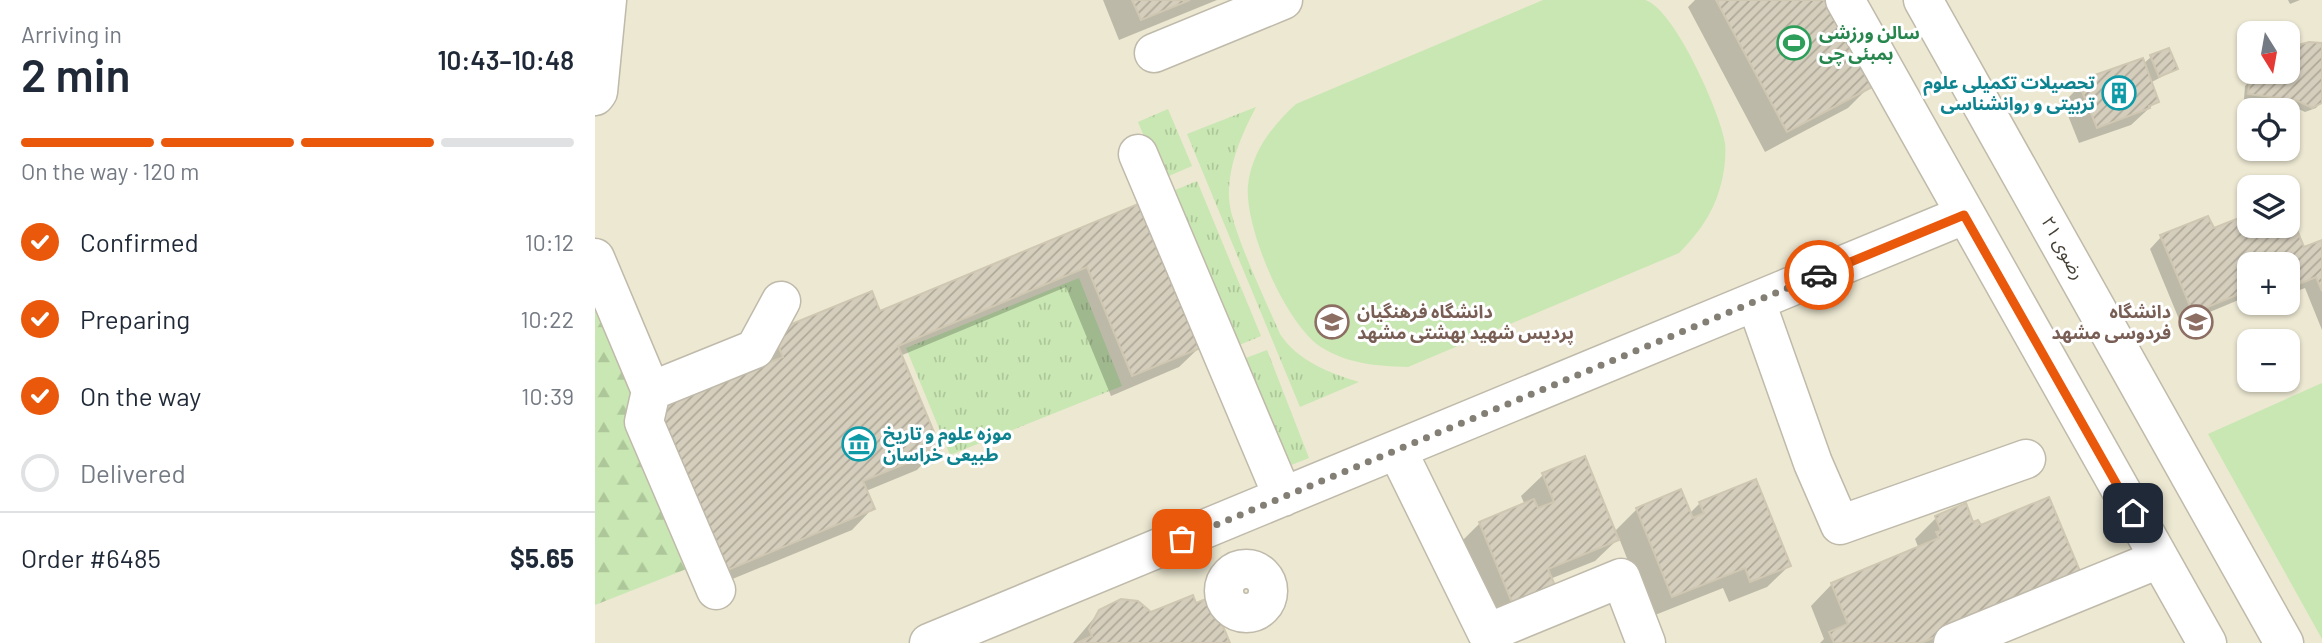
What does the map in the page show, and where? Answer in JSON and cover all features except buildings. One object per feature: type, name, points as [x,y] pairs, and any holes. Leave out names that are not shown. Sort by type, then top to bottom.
[{"type":"street","points":[[595,96],[598,92],[607,0]]},
{"type":"street","points":[[1154,53],[1283,0]]},
{"type":"street","points":[[1845,0],[2207,643]]},
{"type":"street","name":"رضوی ۲۱","points":[[1923,0],[2284,643]]},
{"type":"street","points":[[1138,154],[1283,497]]},
{"type":"street","points":[[929,643],[1964,215]]},
{"type":"street","points":[[595,258],[651,391],[644,422],[716,590]]},
{"type":"street","points":[[651,391],[755,349],[781,301]]},
{"type":"street","points":[[1756,302],[1813,463],[1840,525],[2026,459]]},
{"type":"street","points":[[1397,450],[1487,633],[1621,578],[1646,643]]},
{"type":"street","points":[[1953,643],[2159,559]]},
{"type":"shaded area","name":"دانشگاه فرهنگیان پردیس شهید بهشتی مشهد","points":[[595,0],[2322,0],[2322,643],[595,643]]},
{"type":"green space","points":[[1543,0],[1645,0],[1657,7],[1669,22],[1706,87],[1725,143],[1725,163],[1720,187],[1713,208],[1701,227],[1679,253],[1408,367],[1363,363],[1341,357],[1321,347],[1307,335],[1281,296],[1269,273],[1253,225],[1248,185],[1254,161],[1265,140],[1296,104]]},
{"type":"green space","points":[[1256,107],[1237,151],[1229,186],[1231,211],[1242,246],[1280,334],[1287,343],[1315,365],[1359,382],[1300,407],[1187,134]]},
{"type":"green space","points":[[1168,109],[1192,166],[1162,179],[1138,122]]},
{"type":"green space","points":[[1197,181],[1261,336],[1232,348],[1168,193]]},
{"type":"green space","points":[[1079,278],[1122,386],[950,455],[906,348]]},
{"type":"green space","points":[[595,289],[694,566],[595,605]]},
{"type":"green space","points":[[1267,350],[1309,458],[1281,469],[1238,361]]},
{"type":"green space","points":[[2322,383],[2322,639],[2208,434]]},
{"type":"way so far","points":[[1182,539],[1819,275]]},
{"type":"place","name":"سالن ورزشی بمبئی چی","points":[[1794,43]]},
{"type":"place","name":"تحصیلات تکمیلی علوم تربیتی و روانشناسی","points":[[2119,93]]},
{"type":"place","name":"دانشگاه فرهنگیان پردیس شهید بهشتی مشهد","points":[[1332,322]]},
{"type":"place","name":"دانشگاه فردوسی مشهد","points":[[2196,322]]},
{"type":"place","name":"موزه علوم و تاریخ طبیعی خراسان","points":[[859,444]]},
{"type":"route","points":[[1819,275],[1964,215],[2133,513]]}]
